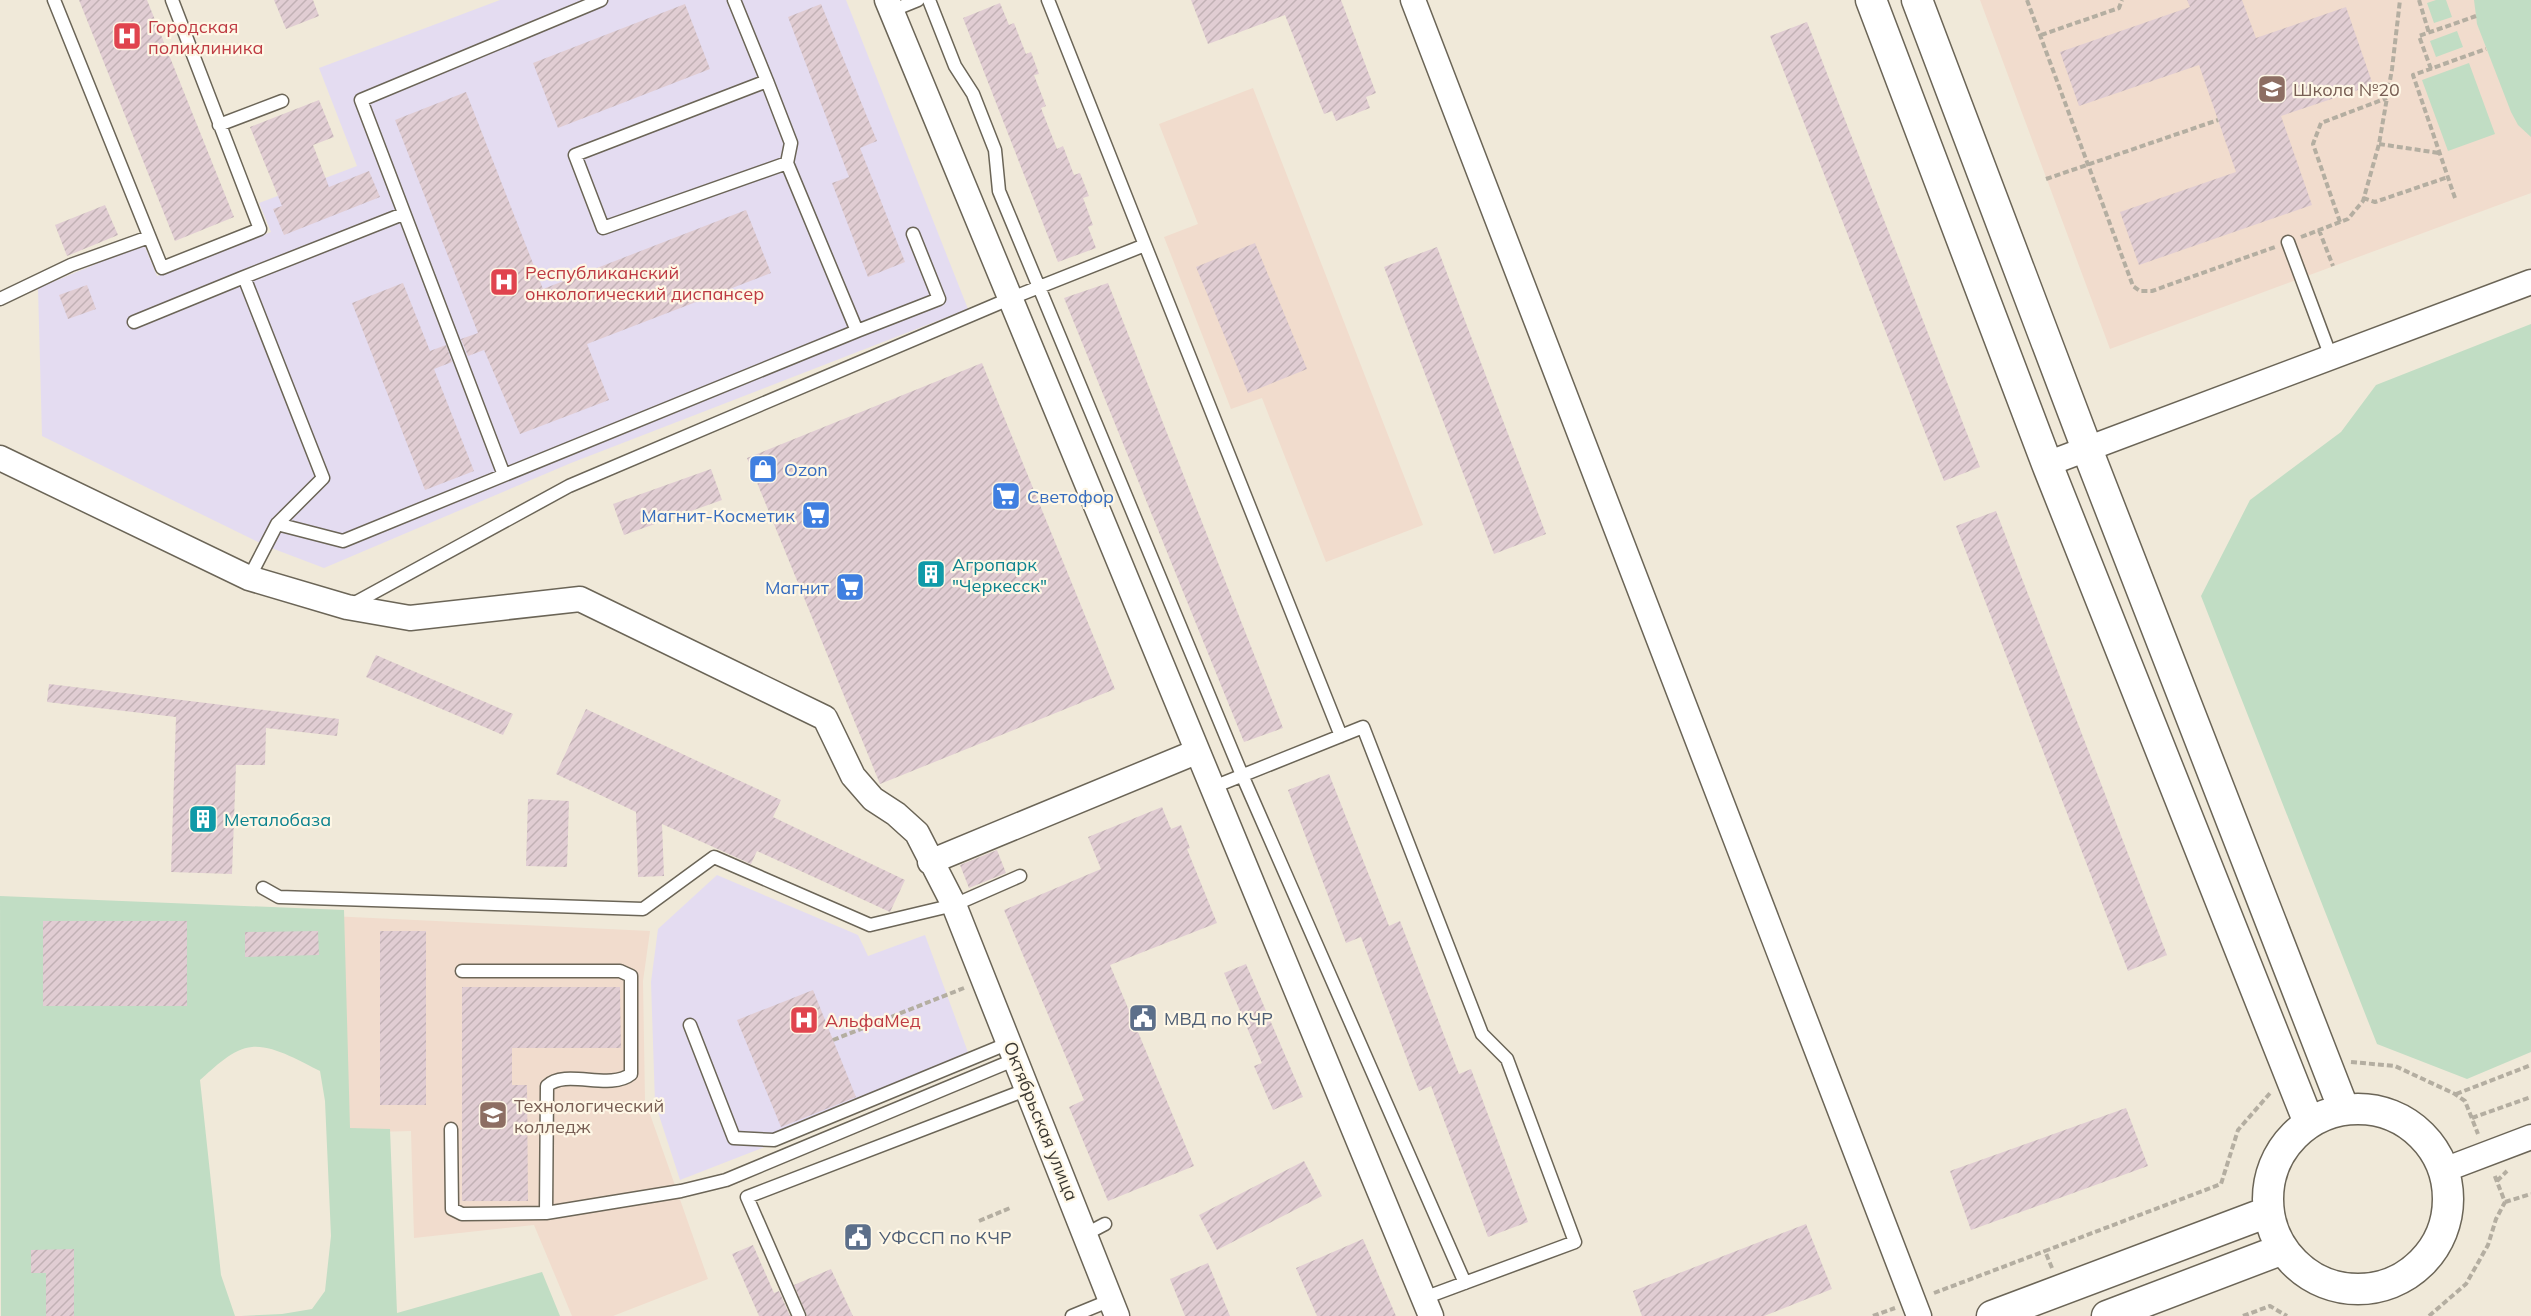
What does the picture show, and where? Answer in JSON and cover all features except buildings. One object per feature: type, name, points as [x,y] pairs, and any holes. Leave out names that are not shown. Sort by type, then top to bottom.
[{"type":"street","points":[[1413,0],[1916,1308]]},
{"type":"street","points":[[1871,0],[2047,464],[2309,1123]]},
{"type":"street","points":[[1917,0],[2087,449],[2344,1110]]},
{"type":"street","points":[[889,5],[1427,1307]]},
{"type":"street","points":[[2047,464],[2531,282]]},
{"type":"street","name":"Октябрьская улица","points":[[0,458],[249,578],[347,608],[410,618],[580,599],[825,718],[853,776],[873,800],[896,814],[917,833],[954,905],[1028,1089],[1096,1229],[1114,1308]]},
{"type":"street","points":[[930,862],[1196,752]]},
{"type":"street","points":[[2353,1108],[2382,1111],[2409,1124],[2431,1144],[2445,1170],[2449,1200],[2444,1229],[2430,1255],[2408,1275],[2380,1287],[2350,1289],[2320,1282],[2295,1265],[2277,1241],[2268,1212],[2268,1182],[2279,1154],[2298,1130],[2324,1114],[2344,1110],[2353,1108]]},
{"type":"street","points":[[2445,1170],[2531,1137]]},
{"type":"street","points":[[1993,1316],[2268,1212]]},
{"type":"street","points":[[2107,1316],[2283,1249]]},
{"type":"lane","points":[[54,0],[162,268],[260,229],[172,0]]},
{"type":"lane","points":[[504,475],[361,100],[601,0]]},
{"type":"lane","points":[[734,0],[791,143],[787,163],[856,331]]},
{"type":"lane","points":[[889,5],[918,0]]},
{"type":"lane","points":[[929,0],[955,66],[973,94],[995,150],[999,191],[1242,775],[1465,1283]]},
{"type":"lane","points":[[1048,0],[1341,736]]},
{"type":"lane","points":[[767,81],[575,154],[603,228],[787,163]]},
{"type":"lane","points":[[219,125],[282,101]]},
{"type":"lane","points":[[134,322],[403,214]]},
{"type":"lane","points":[[278,524],[343,541],[939,299],[913,234]]},
{"type":"lane","points":[[0,299],[71,265],[149,237]]},
{"type":"lane","points":[[2288,242],[2331,357]]},
{"type":"lane","points":[[347,608],[569,486],[1009,299],[1145,245]]},
{"type":"lane","points":[[244,277],[323,478],[278,524],[249,578]]},
{"type":"lane","points":[[1211,788],[1363,727],[1482,1034],[1507,1059],[1575,1242],[1465,1283],[1427,1307]]},
{"type":"lane","points":[[263,888],[279,897],[644,909],[714,858],[870,925],[954,905],[1020,876]]},
{"type":"lane","points":[[462,971],[620,971],[631,976],[631,1074],[620,1080],[559,1080],[547,1086],[546,1213]]},
{"type":"lane","points":[[690,1025],[734,1138],[774,1140],[1013,1051]]},
{"type":"lane","points":[[451,1129],[452,1209],[462,1214],[546,1213],[681,1191],[726,1180],[1013,1051]]},
{"type":"lane","points":[[799,1316],[747,1197],[1028,1089]]},
{"type":"lane","points":[[1072,1316],[1114,1308]]},
{"type":"path","points":[[2027,0],[2131,282],[2140,291],[2152,291],[2319,231],[2356,212],[2363,198],[2379,144],[2400,0]]},
{"type":"path","points":[[2041,35],[2119,8],[2122,0]]},
{"type":"path","points":[[2419,0],[2429,33]]},
{"type":"path","points":[[2431,69],[2419,36],[2476,16]]},
{"type":"path","points":[[2455,198],[2413,75],[2486,49]]},
{"type":"path","points":[[2340,222],[2313,144],[2321,123],[2387,98]]},
{"type":"path","points":[[2046,179],[2218,120]]},
{"type":"path","points":[[2379,144],[2439,153]]},
{"type":"path","points":[[2363,198],[2375,202],[2448,177]]},
{"type":"path","points":[[2319,231],[2333,266]]},
{"type":"path","points":[[833,1040],[948,995],[984,978]]},
{"type":"path","points":[[2329,1070],[2350,1061],[2395,1066],[2465,1101],[2505,1202]]},
{"type":"path","points":[[2455,1094],[2531,1065]]},
{"type":"path","points":[[1874,1316],[1916,1308],[2045,1251],[2221,1184],[2238,1130],[2267,1095],[2293,1083]]},
{"type":"path","points":[[2472,1118],[2531,1097]]},
{"type":"path","points":[[2429,1316],[2466,1284],[2488,1245],[2496,1219],[2505,1202],[2531,1194]]},
{"type":"path","points":[[979,1221],[1010,1208]]},
{"type":"path","points":[[2045,1251],[2060,1290]]},
{"type":"path","points":[[2243,1316],[2270,1306],[2287,1316]]},
{"type":"shaded area","name":"Республиканский онкологический диспансер","points":[[500,0],[846,0],[968,309],[571,463],[324,568],[266,546],[42,436],[38,288],[144,244],[157,276],[271,232],[259,203],[357,166],[319,68]]},
{"type":"shaded area","name":"Школа №20","points":[[1980,0],[2531,0],[2531,193],[2110,349]]},
{"type":"shaded area","points":[[1253,88],[1423,525],[1326,562],[1262,398],[1231,409],[1164,237],[1198,224],[1159,124]]},
{"type":"shaded area","name":"АльфаМед","points":[[717,875],[858,935],[868,956],[925,935],[973,1066],[680,1180],[655,1103],[651,982],[658,929]]},
{"type":"shaded area","name":"Технологический колледж","points":[[330,916],[650,931],[643,981],[645,1100],[708,1279],[613,1316],[572,1316],[534,1225],[414,1238],[411,1131],[337,1133]]},
{"type":"green space","points":[[2446,0],[2452,17],[2434,23],[2427,3]]},
{"type":"green space","points":[[2474,0],[2531,0],[2531,137],[2518,125],[2511,112],[2477,24]]},
{"type":"green space","points":[[2457,31],[2463,47],[2436,57],[2430,41]]},
{"type":"green space","points":[[2469,63],[2495,134],[2448,151],[2422,80]]},
{"type":"green space","points":[[2531,324],[2531,1052],[2467,1079],[2377,1044],[2201,596],[2250,500],[2341,432],[2376,385]]},
{"type":"green space","points":[[0,896],[344,910],[350,1128],[390,1129],[397,1313],[542,1272],[560,1316],[241,1316],[282,1314],[312,1309],[325,1291],[331,1236],[325,1101],[320,1071],[278,1051],[252,1047],[231,1055],[200,1080],[221,1275],[235,1316],[1,1316]]},
{"type":"place","name":"Городская поликлиника","points":[[127,36]]},
{"type":"place","name":"Школа №20","points":[[2272,89]]},
{"type":"place","name":"Республиканский онкологический диспансер","points":[[504,282]]},
{"type":"place","name":"Ozon","points":[[763,469]]},
{"type":"place","name":"Светофор","points":[[1006,496]]},
{"type":"place","name":"Магнит-Косметик","points":[[816,515]]},
{"type":"place","name":"Агропарк \"Черкесск\"","points":[[931,574]]},
{"type":"place","name":"Магнит","points":[[850,587]]},
{"type":"place","name":"Металобаза","points":[[203,819]]},
{"type":"place","name":"МВД по КЧР","points":[[1143,1018]]},
{"type":"place","name":"АльфаМед","points":[[804,1020]]},
{"type":"place","name":"Технологический колледж","points":[[493,1115]]},
{"type":"place","name":"УФССП по КЧР","points":[[858,1237]]}]
